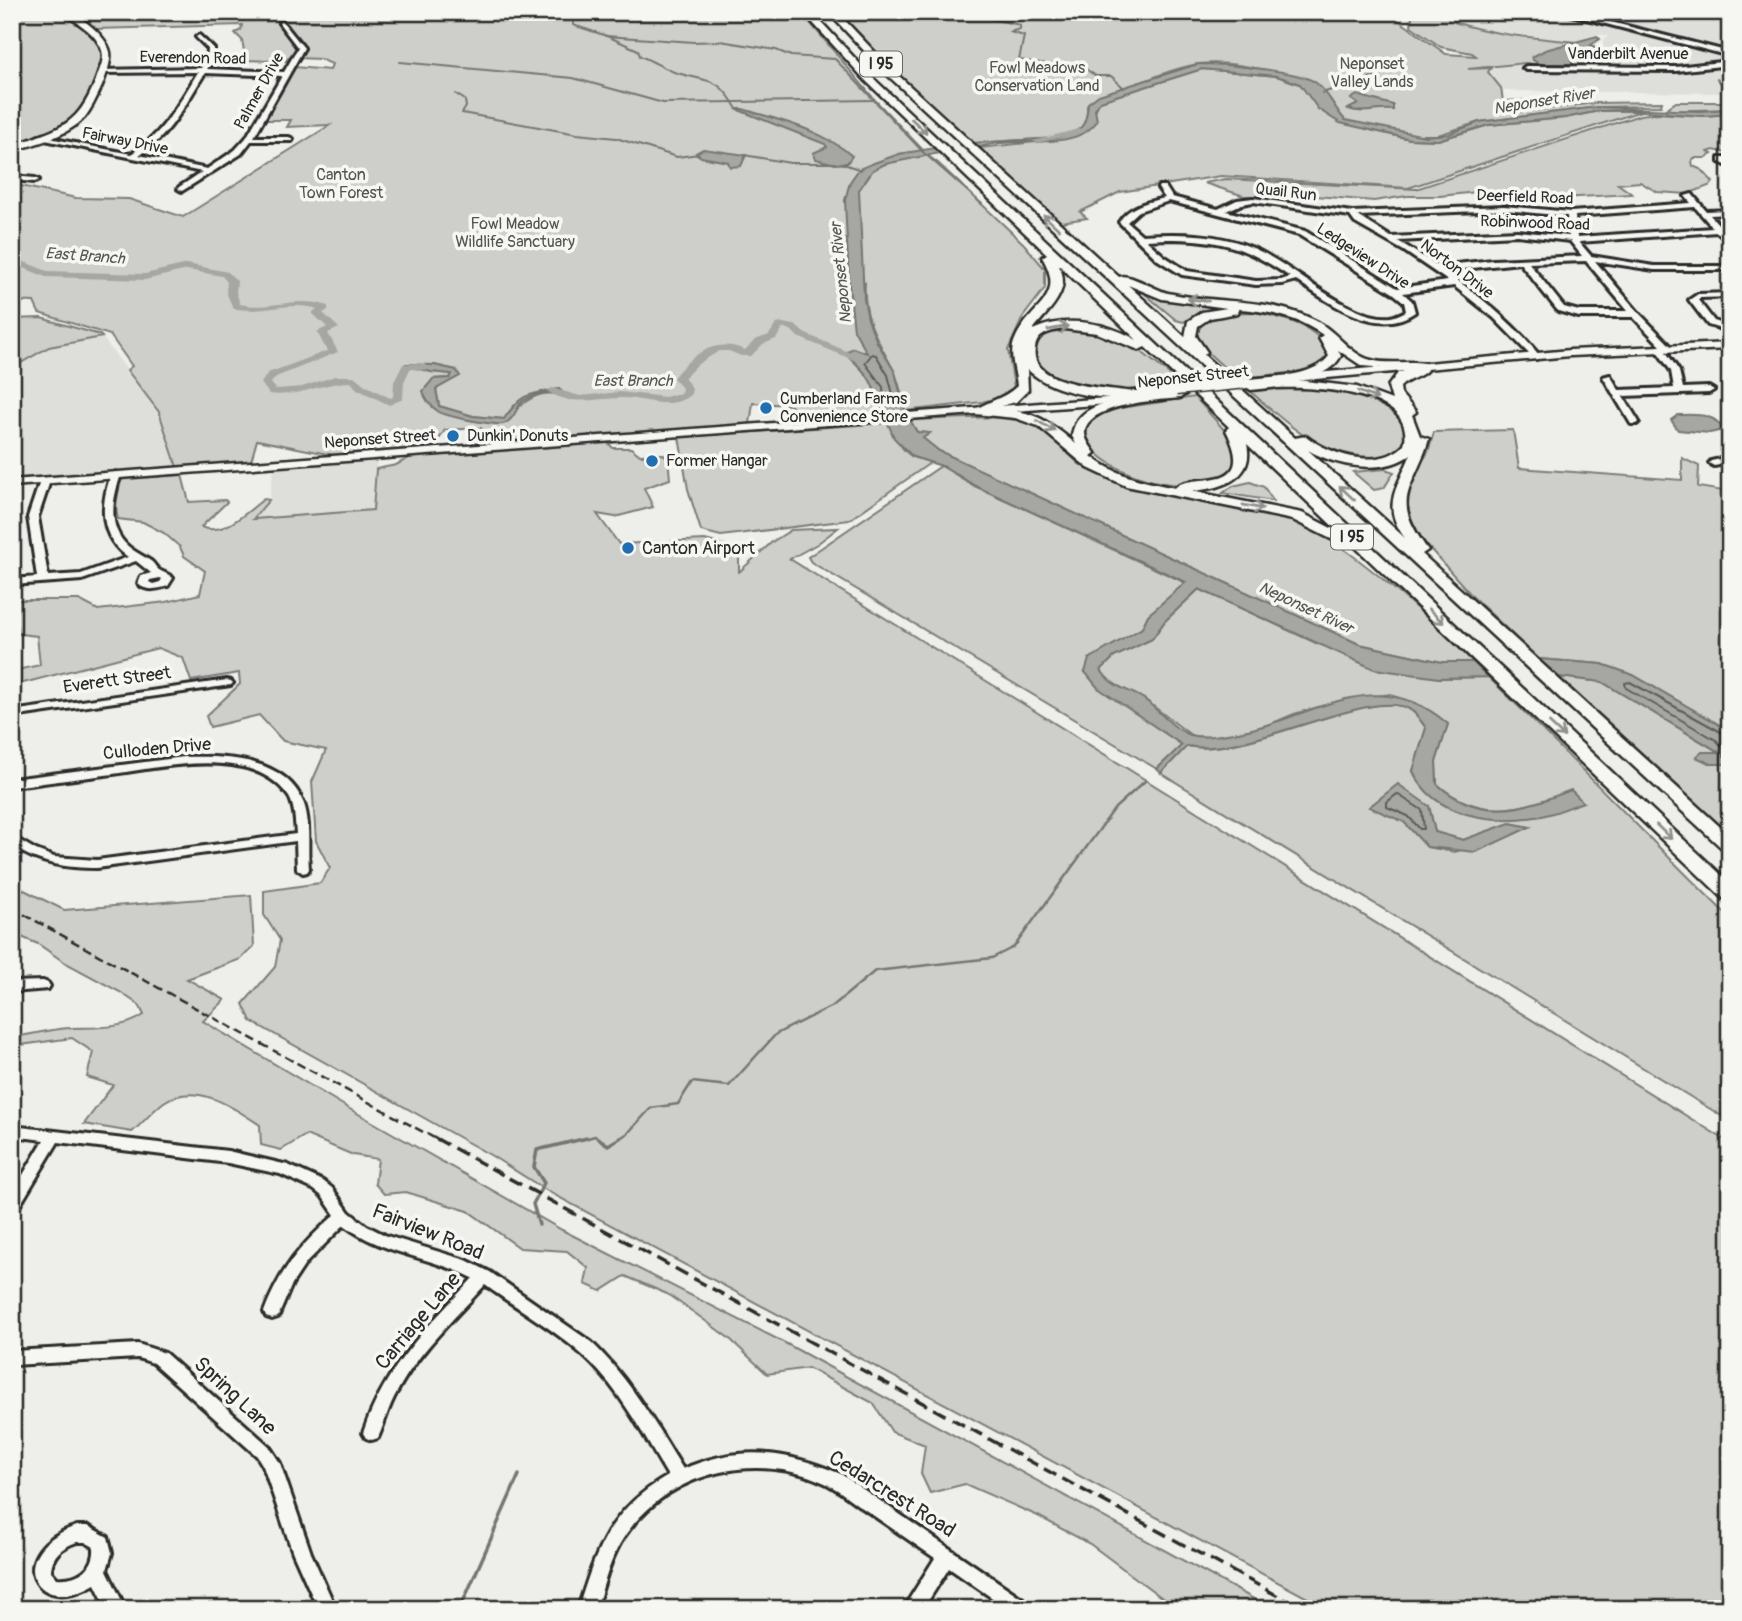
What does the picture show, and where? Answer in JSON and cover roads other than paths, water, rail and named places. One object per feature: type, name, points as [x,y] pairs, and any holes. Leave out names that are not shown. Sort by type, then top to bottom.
[{"type":"highway","name":"I 95","points":[[807,12],[855,65],[948,154],[1730,894]]},
{"type":"highway","name":"I 95","points":[[832,12],[885,68],[1210,367],[1247,389],[1451,589],[1730,845]]},
{"type":"highway","points":[[978,409],[1006,401],[1022,390],[1024,384],[1020,343],[1058,286],[1055,268],[1027,229]]},
{"type":"highway","points":[[1071,239],[1130,283],[1148,292],[1276,310],[1320,327],[1358,360],[1386,366],[1423,368]]},
{"type":"highway","points":[[1210,367],[1191,340],[1190,329],[1202,317],[1227,310],[1259,311],[1294,319],[1320,333],[1334,350],[1333,362],[1319,371],[1247,389]]},
{"type":"highway","points":[[1134,394],[1094,394],[1059,384],[1032,363],[1028,355],[1029,342],[1040,333],[1057,327],[1107,329],[1130,339],[1194,387]]},
{"type":"highway","points":[[1423,368],[1403,376],[1394,387],[1395,395],[1416,421],[1422,435],[1420,447],[1400,492],[1398,509],[1406,530],[1451,589]]},
{"type":"highway","points":[[1247,389],[1314,448],[1335,457],[1377,462],[1400,456],[1410,447],[1413,437],[1408,422],[1399,411],[1379,399],[1329,384],[1277,384]]},
{"type":"highway","points":[[1178,392],[1116,404],[1091,412],[1078,426],[1080,442],[1101,463],[1129,477],[1170,486],[1202,486],[1231,477],[1243,461],[1242,446],[1226,417]]},
{"type":"highway","points":[[978,409],[1017,414],[1043,423],[1093,466],[1131,483],[1311,521],[1328,529],[1409,590]]},
{"type":"main road","points":[[12,149],[70,125],[82,116],[102,71],[108,51],[89,29],[66,12]]},
{"type":"main road","name":"Neponset Street","points":[[1247,389],[1536,356],[1730,346]]},
{"type":"main road","name":"Neponset Street","points":[[978,409],[1134,394],[1247,389],[1423,368]]},
{"type":"main road","name":"Neponset Street","points":[[12,483],[1178,392]]},
{"type":"street","points":[[1563,12],[1730,54]]},
{"type":"street","points":[[1720,12],[1730,15]]},
{"type":"street","name":"Palmer Drive","points":[[182,189],[238,152],[248,139],[301,48],[282,23]]},
{"type":"street","points":[[131,157],[150,147],[161,136],[202,70],[212,52],[199,37]]},
{"type":"street","name":"Vanderbilt Avenue","points":[[1526,68],[1676,69],[1730,63]]},
{"type":"street","name":"Everendon Road","points":[[102,71],[202,70],[284,75]]},
{"type":"street","name":"Fairway Drive","points":[[39,138],[206,171]]},
{"type":"street","points":[[248,139],[289,139]]},
{"type":"street","points":[[1722,160],[1730,166]]},
{"type":"street","points":[[12,178],[35,180]]},
{"type":"street","points":[[1162,188],[1169,199],[1127,215],[1124,219],[1125,227],[1174,267],[1193,275],[1256,282],[1282,282],[1297,277]]},
{"type":"street","points":[[1689,196],[1730,242]]},
{"type":"street","name":"Ledgeview Drive","points":[[1139,238],[1187,235],[1237,246],[1259,254],[1356,313],[1381,320],[1398,319],[1411,312],[1408,301],[1396,291],[1302,233],[1169,199]]},
{"type":"street","name":"Quail Run","points":[[1219,212],[1233,204],[1253,200],[1351,210]]},
{"type":"street","name":"Deerfield Road","points":[[1351,210],[1504,208],[1571,214],[1698,205]]},
{"type":"street","name":"Norton Drive","points":[[1351,210],[1358,221],[1391,239],[1455,283],[1514,331],[1536,356]]},
{"type":"street","points":[[1705,213],[1730,212]]},
{"type":"street","points":[[1571,214],[1573,240],[1663,348],[1675,371],[1679,391]]},
{"type":"street","name":"Robinwood Road","points":[[1391,239],[1517,233],[1573,240],[1719,230]]},
{"type":"street","points":[[1437,269],[1522,260],[1590,258],[1654,268],[1730,268]]},
{"type":"street","points":[[1522,260],[1561,309],[1579,314],[1635,314]]},
{"type":"street","points":[[1396,291],[1455,283]]},
{"type":"street","points":[[1730,295],[1698,296],[1693,300],[1709,321],[1730,329]]},
{"type":"street","points":[[1607,377],[1634,422]]},
{"type":"street","points":[[1618,393],[1709,390]]},
{"type":"street","points":[[1714,463],[1730,460]]},
{"type":"street","points":[[116,475],[106,505],[118,541],[151,565],[157,574]]},
{"type":"street","points":[[43,580],[33,517],[45,481]]},
{"type":"street","points":[[12,582],[82,577],[137,557]]},
{"type":"street","name":"Everett Street","points":[[12,714],[227,683]]},
{"type":"street","name":"Culloden Drive","points":[[12,783],[179,761],[229,762],[255,768],[284,784],[299,805],[303,869]]},
{"type":"street","points":[[12,840],[30,853],[45,858],[93,865],[300,837]]},
{"type":"street","points":[[12,987],[43,986]]},
{"type":"street","name":"Fairview Road","points":[[12,1131],[264,1163],[318,1185],[344,1216],[362,1230],[382,1241],[460,1264],[484,1276],[542,1314],[598,1358],[629,1399],[679,1478]]},
{"type":"street","points":[[12,1206],[54,1136]]},
{"type":"street","points":[[272,1312],[292,1265],[321,1234],[344,1216]]},
{"type":"street","name":"Carriage Lane","points":[[372,1433],[377,1412],[393,1379],[444,1317],[484,1276]]},
{"type":"street","name":"Spring Lane","points":[[12,1358],[138,1351],[159,1358],[263,1451],[271,1463],[302,1553],[327,1609]]},
{"type":"street","name":"Cedarcrest Road","points":[[587,1609],[604,1557],[631,1513],[679,1478],[740,1461],[783,1462],[835,1479],[1023,1609]]},
{"type":"street","points":[[912,1609],[947,1556]]},
{"type":"street","points":[[97,1570],[113,1601],[112,1609]]},
{"type":"water","points":[[1597,36],[1600,39],[1591,45],[1601,49],[1577,49],[1571,60],[1573,64],[1542,65],[1533,60],[1532,57],[1545,50]]},
{"type":"water","points":[[1198,64],[1258,68],[1306,78],[1324,90],[1345,120],[1425,136],[1449,134],[1479,122],[1597,107],[1700,111],[1730,109],[1730,114],[1703,116],[1630,110],[1599,111],[1565,118],[1489,125],[1438,140],[1410,139],[1340,123],[1318,109],[1300,84],[1277,76],[1202,69],[1100,101],[1095,109],[1097,121],[1087,131],[1074,137],[1041,142],[992,144],[979,148],[973,143],[1057,138],[1081,127],[1086,118],[1088,103],[1099,95]]},
{"type":"water","points":[[1357,95],[1393,105],[1393,110],[1348,109],[1358,104],[1351,99]]},
{"type":"water","points":[[736,109],[814,132],[852,156],[847,163],[835,164],[816,159],[813,153],[827,147],[825,144]]},
{"type":"water","points":[[935,148],[940,153],[885,164],[873,170],[859,190],[864,299],[868,319],[877,342],[895,372],[905,411],[885,413],[876,404],[874,388],[867,376],[845,353],[853,348],[867,353],[854,330],[845,200],[850,182],[859,169],[899,154]]},
{"type":"water","points":[[703,149],[746,155],[741,166],[730,167],[728,162],[701,157],[696,153]]},
{"type":"water","points":[[404,365],[434,365],[456,370],[460,376],[436,389],[439,406],[473,416],[504,419],[521,399],[539,392],[559,389],[571,399],[558,393],[531,397],[523,401],[512,418],[503,424],[451,416],[439,412],[431,405],[423,391],[433,379],[450,378],[452,374]]},
{"type":"water","points":[[1678,415],[1710,417],[1723,430],[1710,433],[1678,430],[1671,420]]},
{"type":"water","points":[[910,420],[917,432],[930,433],[923,438],[939,451],[1359,644],[1442,662],[1473,662],[1488,677],[1439,678],[1374,669],[1199,589],[1165,621],[1152,639],[1114,657],[1101,670],[1110,680],[1144,699],[1188,734],[1205,737],[1233,733],[1261,727],[1342,700],[1368,696],[1394,697],[1421,706],[1448,724],[1436,762],[1437,784],[1453,796],[1469,804],[1502,809],[1536,803],[1571,790],[1583,802],[1547,815],[1505,819],[1487,818],[1451,808],[1423,787],[1413,771],[1426,728],[1412,711],[1394,705],[1370,706],[1341,713],[1242,742],[1212,747],[1187,746],[1161,773],[1157,769],[1182,745],[1098,688],[1085,672],[1089,659],[1142,628],[1148,615],[1186,582],[975,486],[945,467],[913,457],[894,438],[887,421]]},
{"type":"water","points":[[1539,659],[1602,664],[1633,675],[1730,731],[1730,764],[1711,764],[1696,757],[1702,752],[1719,752],[1602,682],[1559,677]]},
{"type":"water","points":[[1398,784],[1429,806],[1435,832],[1463,840],[1510,823],[1530,827],[1476,852],[1427,847],[1404,822],[1369,807]]},
{"type":"waterway","points":[[571,12],[574,14],[573,25],[607,36]]},
{"type":"waterway","points":[[996,12],[993,14],[996,18],[991,19],[1020,25],[1020,29],[1010,32],[1024,36],[1019,60],[1087,70],[1096,76],[1111,76],[1124,88]]},
{"type":"waterway","points":[[607,36],[694,42],[720,41],[776,50],[791,56],[835,59],[874,100]]},
{"type":"waterway","points":[[607,36],[638,50],[640,56],[670,71],[717,85],[733,102]]},
{"type":"waterway","points":[[400,62],[573,78],[663,103],[733,102]]},
{"type":"waterway","points":[[1322,93],[1375,76]]},
{"type":"waterway","points":[[1717,79],[1727,89]]},
{"type":"waterway","points":[[456,94],[465,100]]},
{"type":"waterway","points":[[733,102],[874,100]]},
{"type":"waterway","name":"Neponset River","points":[[874,100],[924,153],[982,204]]},
{"type":"waterway","points":[[465,101],[466,107],[462,113],[577,134],[616,138],[677,157],[699,154]]},
{"type":"waterway","points":[[733,102],[737,109]]},
{"type":"waterway","name":"Neponset River","points":[[1037,141],[1082,130]]},
{"type":"waterway","points":[[744,155],[790,163],[835,163]]},
{"type":"waterway","points":[[841,163],[861,170]]},
{"type":"waterway","name":"East Branch","points":[[12,260],[46,274],[145,277],[187,267],[225,274],[232,281],[231,292],[236,306],[258,309],[303,303],[325,308],[317,313],[334,328],[322,332],[333,352],[272,375],[266,383],[273,392],[303,390],[335,379],[354,379],[361,387],[389,402],[398,399],[399,382],[407,366],[424,367]]},
{"type":"waterway","name":"East Branch","points":[[552,391],[580,399],[627,395],[673,400],[686,394],[687,388],[678,378],[702,356],[724,347],[747,354],[759,342],[773,337],[779,326],[783,325],[860,359]]},
{"type":"waterway","points":[[617,1140],[628,1133],[651,1108],[678,1104],[692,1082],[729,1086],[776,1034],[834,1005],[875,971],[992,958],[1014,947],[1115,808],[1145,781]]},
{"type":"waterway","points":[[580,1140],[595,1136],[600,1140]]},
{"type":"waterway","points":[[539,1225],[533,1204],[544,1183],[534,1167],[537,1150],[587,1138]]},
{"type":"waterway","points":[[598,1138],[608,1145],[620,1138]]},
{"type":"waterway","points":[[460,1609],[519,1475]]},
{"type":"railway","points":[[12,908],[438,1140]]},
{"type":"railway","points":[[435,1138],[1302,1609]]},
{"type":"place","name":"Cumberland Farms Convenience Store","points":[[766,408]]},
{"type":"place","name":"Dunkin' Donuts","points":[[453,436]]},
{"type":"place","name":"Former Hangar","points":[[652,461]]},
{"type":"place","name":"Canton Airport","points":[[628,548]]},
{"type":"park label","name":"Neponset Valley Lands","points":[[1372,73]]},
{"type":"park label","name":"Fowl Meadows Conservation Land","points":[[1037,77]]},
{"type":"park label","name":"Canton Town Forest","points":[[341,184]]},
{"type":"park label","name":"Fowl Meadow Wildlife Sanctuary","points":[[515,233]]}]
